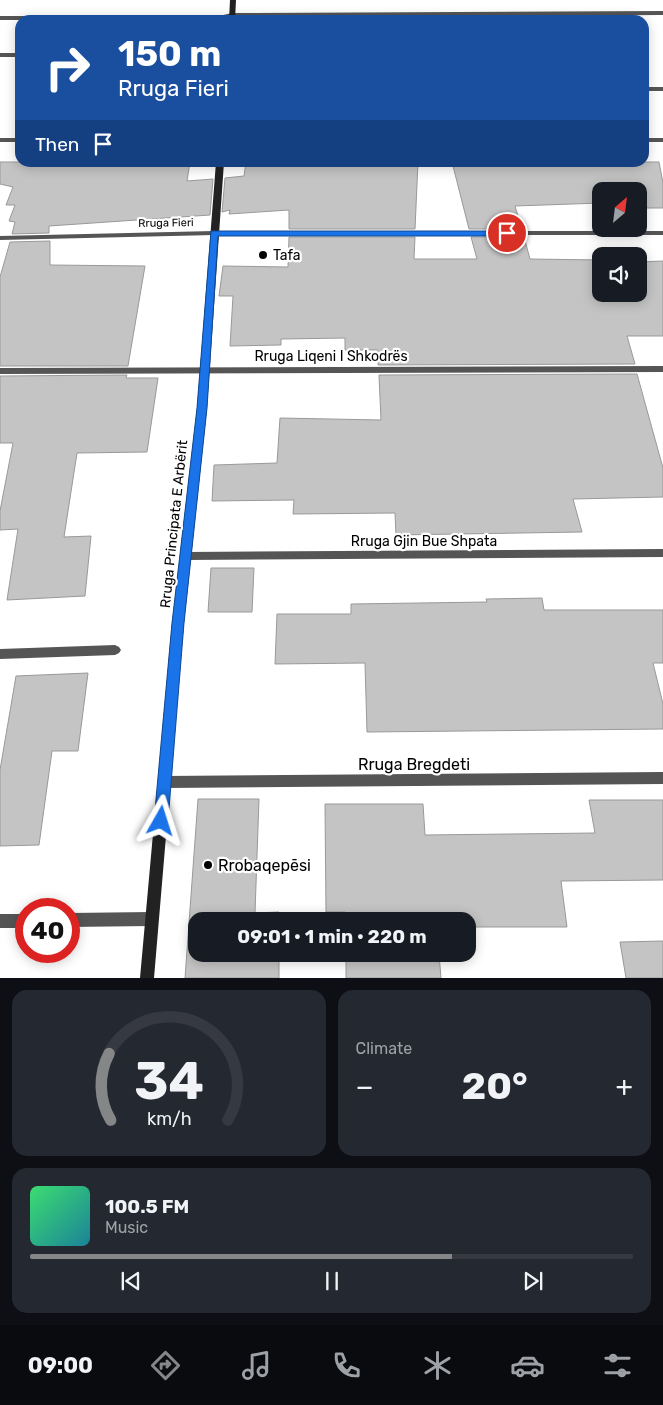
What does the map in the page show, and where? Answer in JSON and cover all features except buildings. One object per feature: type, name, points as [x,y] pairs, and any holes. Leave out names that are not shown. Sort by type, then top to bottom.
[{"type":"street","points":[[232,15],[234,0]]},
{"type":"street","points":[[491,15],[663,13]]},
{"type":"street","points":[[0,18],[15,18]]},
{"type":"street","points":[[0,55],[15,55]]},
{"type":"street","points":[[649,90],[663,89]]},
{"type":"street","points":[[0,140],[15,140]]},
{"type":"street","points":[[649,140],[663,140]]},
{"type":"street","name":"Rruga Principata E Arbërit","points":[[147,978],[151,919],[205,370],[220,167]]},
{"type":"street","name":"Rruga Fieri","points":[[0,238],[214,233],[663,233]]},
{"type":"street","name":"Rruga Liqeni I Shkodrës","points":[[0,371],[663,369]]},
{"type":"street","name":"Rruga Gjin Bue Shpata","points":[[186,556],[663,553]]},
{"type":"street","points":[[0,654],[115,650]]},
{"type":"street","name":"Rruga Bregdeti","points":[[165,782],[663,778]]},
{"type":"street","points":[[80,920],[151,919]]},
{"type":"street","points":[[0,921],[15,921]]},
{"type":"place","name":"Tafa","points":[[263,255]]},
{"type":"place","name":"Rrobaqepēsi","points":[[208,865]]},
{"type":"route","points":[[161,821],[178,623],[202,408],[214,233],[507,233]]}]
